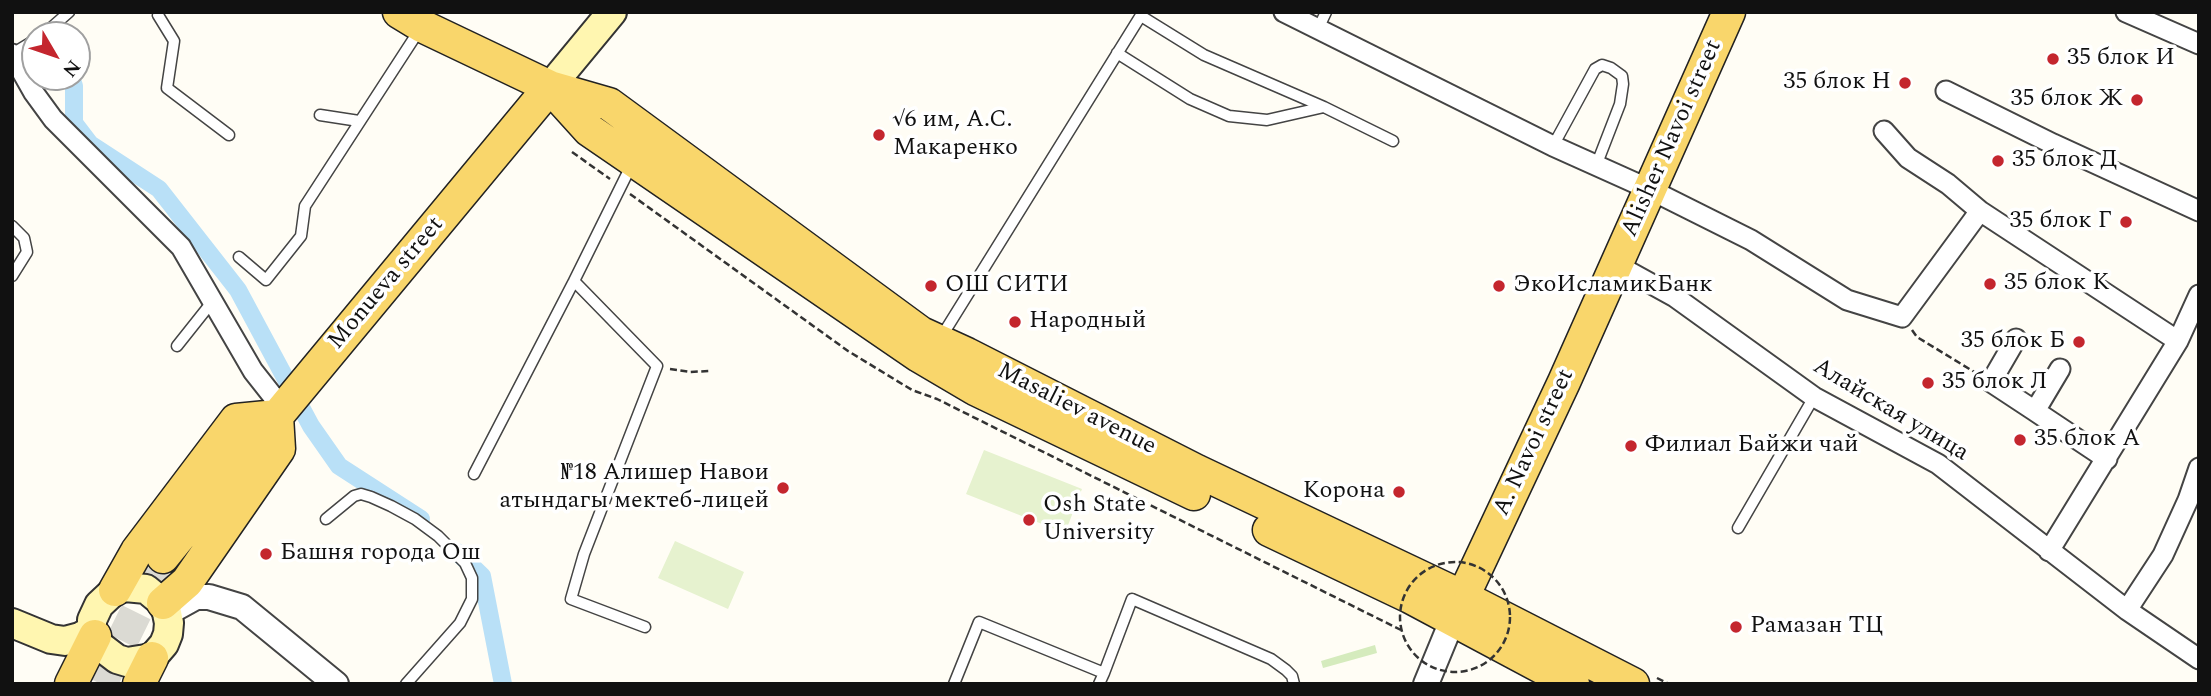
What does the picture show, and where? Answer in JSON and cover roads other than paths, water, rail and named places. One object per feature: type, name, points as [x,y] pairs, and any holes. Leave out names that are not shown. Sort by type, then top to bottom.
[{"type":"main road","name":"Monueva street","points":[[163,557],[612,12]]},
{"type":"main road","name":"Alisher Navoi street","points":[[1617,265],[1729,12]]},
{"type":"main road","name":"Masaliev avenue","points":[[411,19],[550,87],[609,104],[921,333],[1196,471],[1458,609],[1633,684]]},
{"type":"main road","name":"Masaliev avenue","points":[[550,87],[589,130],[958,380],[1410,597],[1458,609],[1573,684]]},
{"type":"main road","name":"A. Navoi street","points":[[1458,609],[1617,265]]},
{"type":"main road","points":[[115,590],[136,587],[146,589],[165,608],[169,623],[168,634],[145,671],[117,659],[100,646],[92,620],[99,605],[115,590],[136,551],[236,420],[288,403],[279,449],[187,582],[165,608]]},
{"type":"main road","points":[[12,623],[51,639],[65,641],[94,633]]},
{"type":"main road","points":[[71,684],[94,633]]},
{"type":"street","points":[[1284,12],[1322,21],[1553,146],[1651,190],[1751,240],[1847,300],[1902,317],[1980,211]]},
{"type":"street","points":[[2126,12],[2199,44]]},
{"type":"street","points":[[12,54],[52,119],[181,247],[253,371],[288,403]]},
{"type":"street","points":[[1946,91],[2199,211]]},
{"type":"street","points":[[1884,131],[1908,158],[1948,184],[1980,211],[2178,341]]},
{"type":"street","name":"Алайская улица","points":[[1617,265],[1675,297],[1814,397],[1938,464],[2127,610],[2199,659]]},
{"type":"street","points":[[2049,551],[2178,341],[2199,295]]},
{"type":"street","points":[[2016,339],[1991,382],[2107,459]]},
{"type":"street","points":[[2035,411],[2060,369]]},
{"type":"street","points":[[2127,610],[2163,555],[2199,468]]},
{"type":"street","points":[[165,608],[196,597],[209,597],[242,607],[336,684]]},
{"type":"street","points":[[1426,684],[1458,609]]},
{"type":"lane","points":[[159,12],[158,15],[174,41],[167,89],[229,135]]},
{"type":"lane","points":[[1715,45],[1721,12]]},
{"type":"lane","points":[[1715,45],[1739,12]]},
{"type":"lane","points":[[939,341],[1142,14],[1204,55],[1324,107],[1393,141]]},
{"type":"lane","points":[[239,257],[266,280],[301,236],[306,206],[359,121],[411,19]]},
{"type":"lane","points":[[1117,53],[1189,99],[1229,116],[1267,120],[1324,107]]},
{"type":"lane","points":[[1553,146],[1595,69],[1602,65],[1611,68],[1622,76],[1620,104],[1596,166]]},
{"type":"lane","points":[[320,115],[359,121]]},
{"type":"lane","points":[[474,474],[633,161]]},
{"type":"lane","points":[[12,226],[23,238],[27,252],[12,276]]},
{"type":"lane","points":[[574,281],[657,366],[584,554],[571,599],[646,627]]},
{"type":"lane","points":[[177,346],[212,302]]},
{"type":"lane","points":[[1738,528],[1814,397]]},
{"type":"lane","points":[[326,519],[354,496],[361,494],[415,519],[438,536],[465,563],[472,578],[472,599],[460,623],[406,684]]},
{"type":"lane","points":[[1099,684],[1132,599],[1271,659],[1292,676],[1294,684]]},
{"type":"lane","points":[[954,684],[979,622],[1104,673]]},
{"type":"waterway","points":[[74,91],[74,123],[90,144],[159,189],[238,290],[311,426],[339,466],[421,519]]},
{"type":"waterway","points":[[457,552],[482,576],[503,684]]},
{"type":"tunnel","points":[[101,684],[163,557]]},
{"type":"place","name":"35 блок И","points":[[2053,59]]},
{"type":"place","name":"35 блок Н","points":[[1905,83]]},
{"type":"place","name":"35 блок Ж","points":[[2137,100]]},
{"type":"place","name":"√6 им, А.С. Макаренко","points":[[879,135]]},
{"type":"place","name":"35 блок Д","points":[[1998,161]]},
{"type":"place","name":"35 блок Г","points":[[2126,222]]},
{"type":"place","name":"35 блок К","points":[[1990,284]]},
{"type":"place","name":"ОШ СИТИ","points":[[931,286]]},
{"type":"place","name":"ЭкоИсламикБанк","points":[[1499,286]]},
{"type":"place","name":"Народный","points":[[1015,322]]},
{"type":"place","name":"35 блок Б","points":[[2079,342]]},
{"type":"place","name":"35 блок Л","points":[[1928,383]]},
{"type":"place","name":"35 блок А","points":[[2020,440]]},
{"type":"place","name":"Филиал Байжи чай","points":[[1631,446]]},
{"type":"place","name":"№18 Алишер Навои атындагы мектеб-лицей","points":[[783,488]]},
{"type":"place","name":"Корона","points":[[1399,492]]},
{"type":"place","name":"Osh State University","points":[[1029,520]]},
{"type":"place","name":"Башня города Ош","points":[[266,554]]},
{"type":"place","name":"Рамазан ТЦ","points":[[1736,627]]}]
